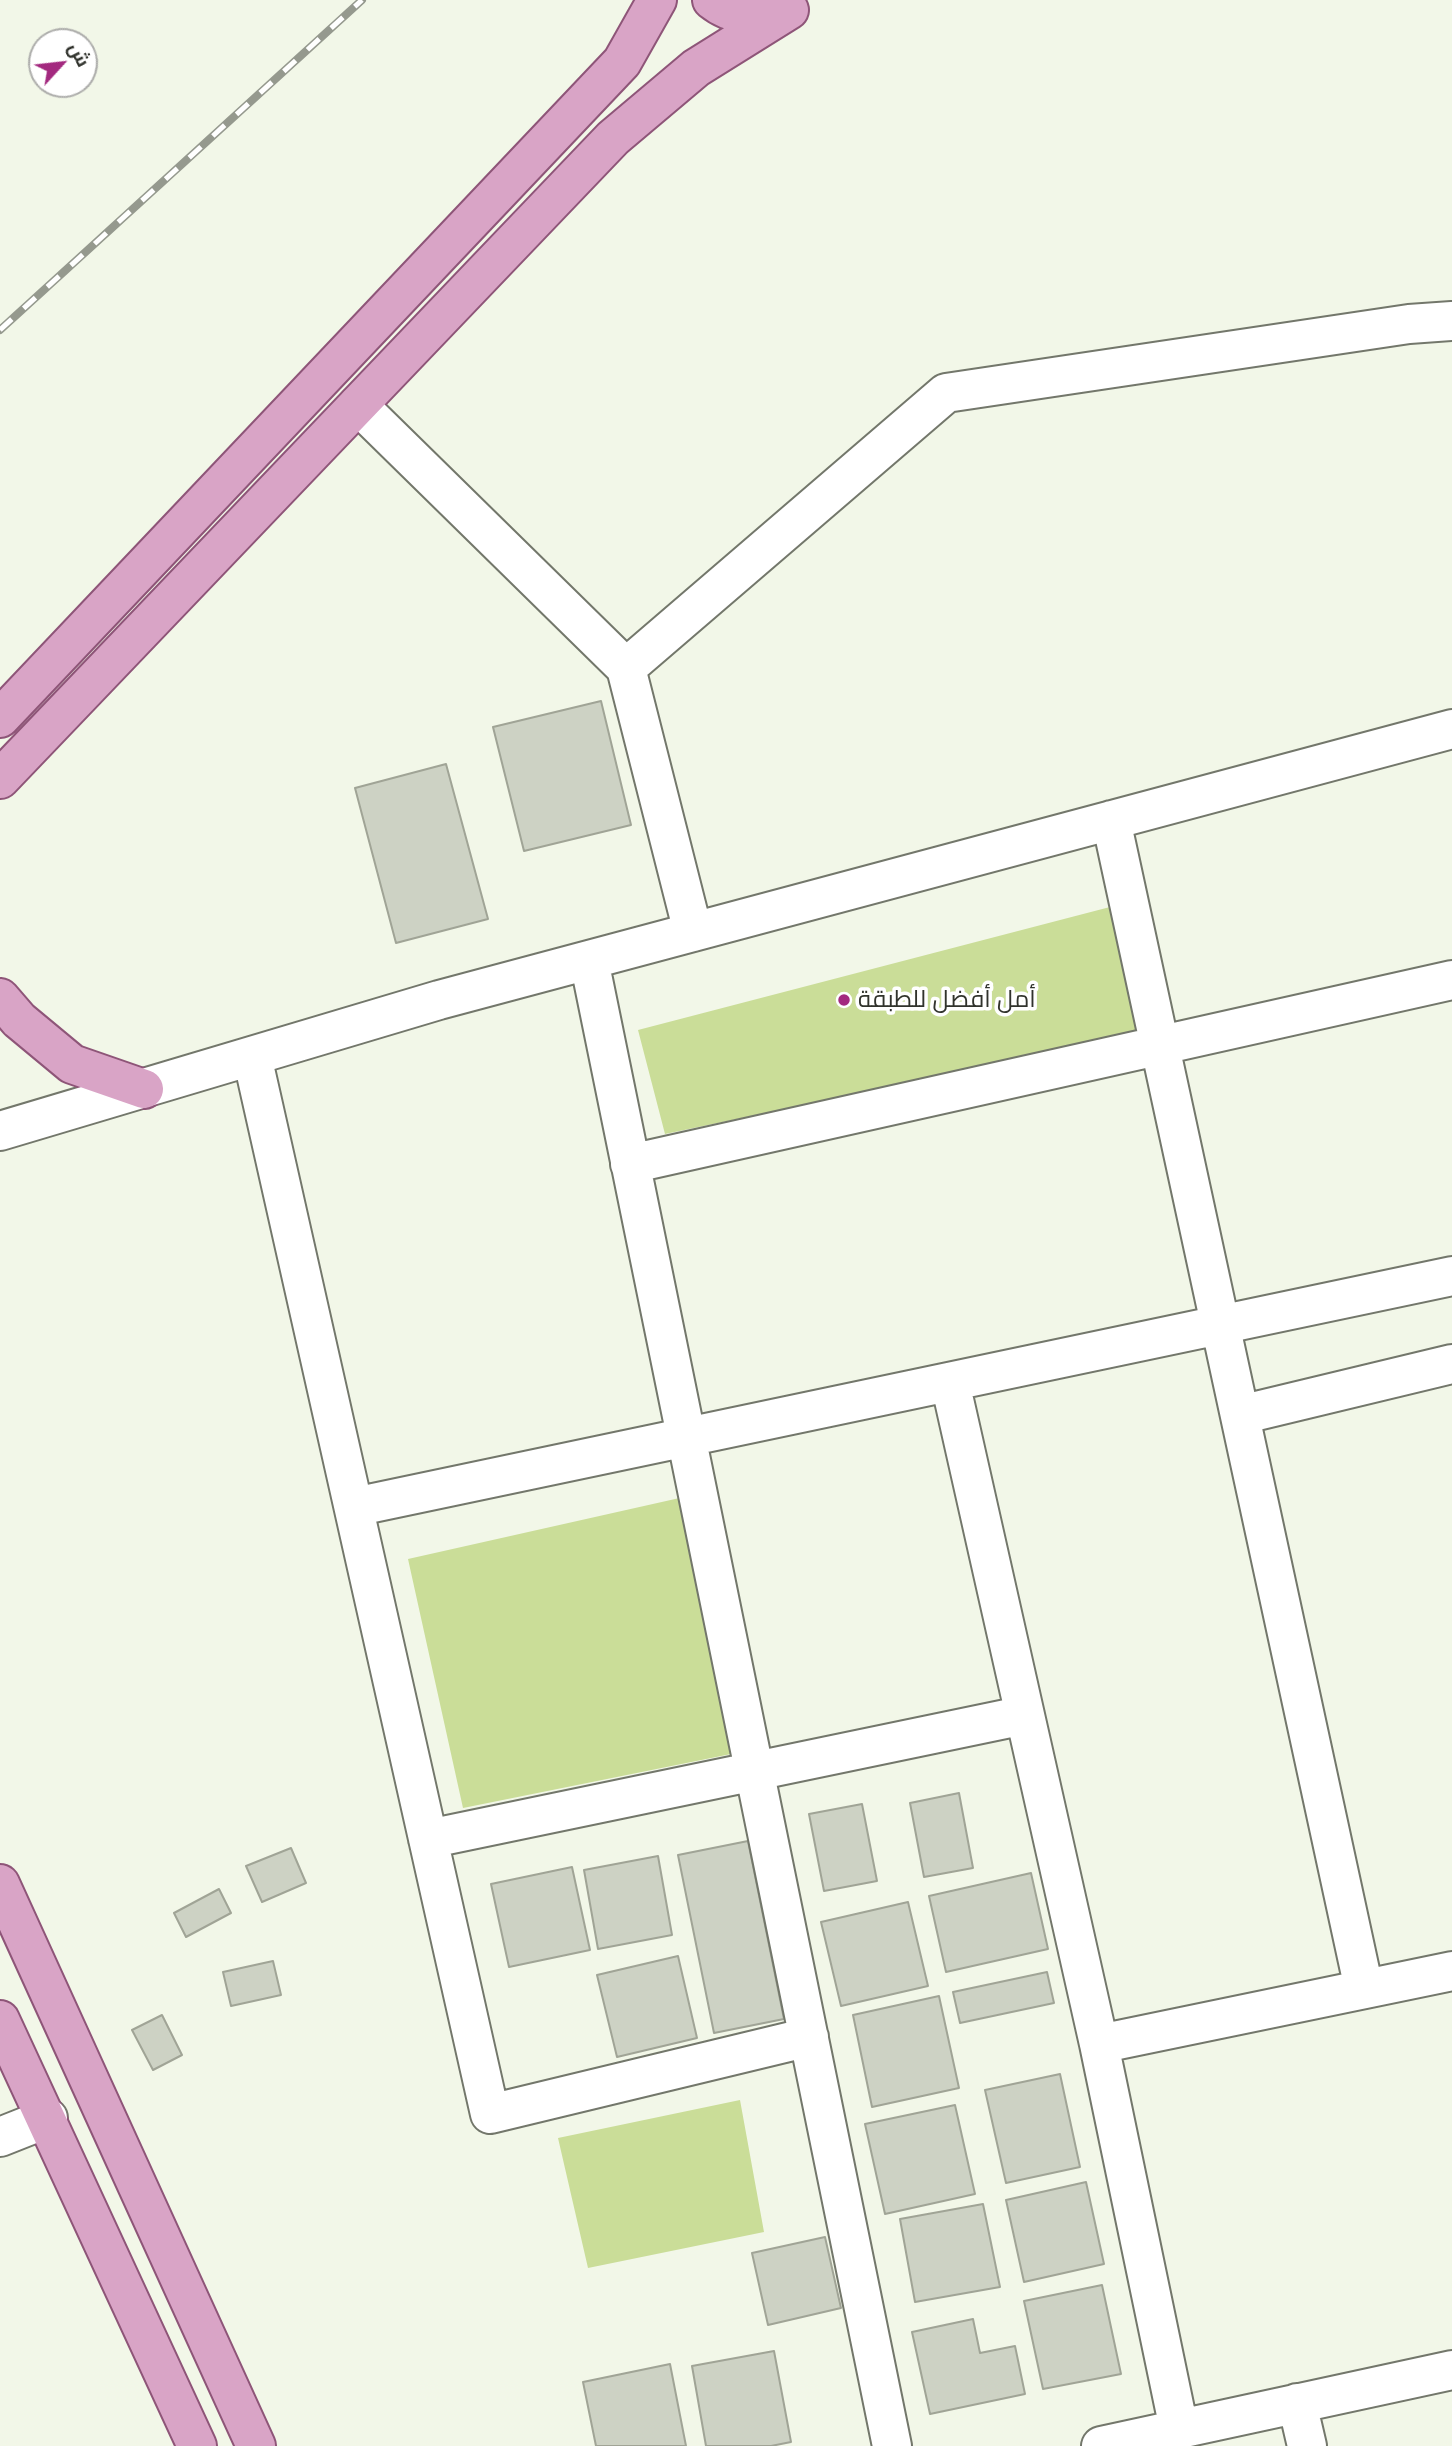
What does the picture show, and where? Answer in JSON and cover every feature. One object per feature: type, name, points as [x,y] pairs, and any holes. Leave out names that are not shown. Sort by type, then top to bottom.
[{"type":"main road","points":[[0,718],[622,62],[657,0]]},
{"type":"main road","points":[[712,0],[743,15],[769,16],[798,5]]},
{"type":"main road","points":[[0,779],[613,138],[696,68],[798,5]]},
{"type":"main road","points":[[0,998],[19,1020],[72,1064],[144,1088]]},
{"type":"main road","points":[[0,1884],[256,2446]]},
{"type":"main road","points":[[0,2020],[48,2118],[197,2446]]},
{"type":"street","points":[[626,668],[946,393],[1409,324],[1452,321]]},
{"type":"street","points":[[358,405],[626,668],[693,932]]},
{"type":"street","points":[[0,1131],[439,1000],[1452,729]]},
{"type":"street","points":[[1111,820],[1364,1989]]},
{"type":"street","points":[[589,960],[892,2446]]},
{"type":"street","points":[[630,1164],[1452,980]]},
{"type":"street","points":[[252,1056],[490,2114],[809,2036]]},
{"type":"street","points":[[354,1507],[1452,1276]]},
{"type":"street","points":[[1240,1415],[1452,1364]]},
{"type":"street","points":[[950,1382],[1099,2044],[1179,2429]]},
{"type":"street","points":[[428,1839],[755,1774],[1025,1715]]},
{"type":"street","points":[[1099,2044],[1452,1971]]},
{"type":"street","points":[[0,2137],[48,2118]]},
{"type":"street","points":[[1101,2446],[1452,2370]]},
{"type":"street","points":[[1297,2403],[1307,2446]]},
{"type":"green space","points":[[1110,907],[1139,1035],[665,1134],[638,1030]]},
{"type":"green space","points":[[684,1497],[736,1753],[463,1808],[408,1559]]},
{"type":"green space","points":[[740,2100],[764,2232],[588,2268],[558,2138]]},
{"type":"building","points":[[601,701],[631,825],[524,851],[493,727]]},
{"type":"building","points":[[446,764],[488,919],[396,943],[355,788]]},
{"type":"building","points":[[959,1793],[973,1868],[924,1877],[910,1803]]},
{"type":"building","points":[[862,1804],[877,1881],[824,1891],[809,1814]]},
{"type":"building","points":[[748,1841],[784,2019],[714,2033],[678,1855]]},
{"type":"building","points":[[291,1848],[306,1883],[262,1902],[246,1866]]},
{"type":"building","points":[[658,1856],[672,1935],[598,1949],[584,1870]]},
{"type":"building","points":[[572,1867],[590,1950],[509,1967],[491,1884]]},
{"type":"building","points":[[1031,1873],[1048,1949],[946,1972],[929,1896]]},
{"type":"building","points":[[219,1889],[231,1913],[186,1937],[174,1913]]},
{"type":"building","points":[[908,1902],[928,1986],[841,2006],[821,1922]]},
{"type":"building","points":[[678,1956],[697,2038],[617,2057],[597,1975]]},
{"type":"building","points":[[273,1961],[281,1995],[231,2006],[223,1972]]},
{"type":"building","points":[[1047,1972],[1054,2003],[960,2023],[953,1992]]},
{"type":"building","points":[[939,1996],[959,2088],[872,2107],[853,2015]]},
{"type":"building","points":[[162,2015],[182,2055],[153,2070],[132,2030]]},
{"type":"building","points":[[1060,2074],[1080,2167],[1006,2183],[985,2090]]},
{"type":"building","points":[[955,2105],[975,2194],[885,2214],[865,2124]]},
{"type":"building","points":[[1086,2182],[1104,2264],[1024,2282],[1006,2200]]},
{"type":"building","points":[[983,2204],[1000,2287],[915,2302],[900,2219]]},
{"type":"building","points":[[825,2237],[841,2308],[768,2325],[752,2253]]},
{"type":"building","points":[[1102,2285],[1121,2374],[1043,2389],[1024,2301]]},
{"type":"building","points":[[973,2319],[980,2353],[1015,2346],[1025,2394],[930,2414],[912,2332]]},
{"type":"building","points":[[774,2351],[791,2442],[771,2446],[706,2446],[692,2366]]},
{"type":"building","points":[[670,2364],[686,2446],[596,2446],[583,2382]]},
{"type":"railway","points":[[0,330],[362,0]]},
{"type":"place","name":"أمل أفضل للطبقة","points":[[844,1000]]}]
